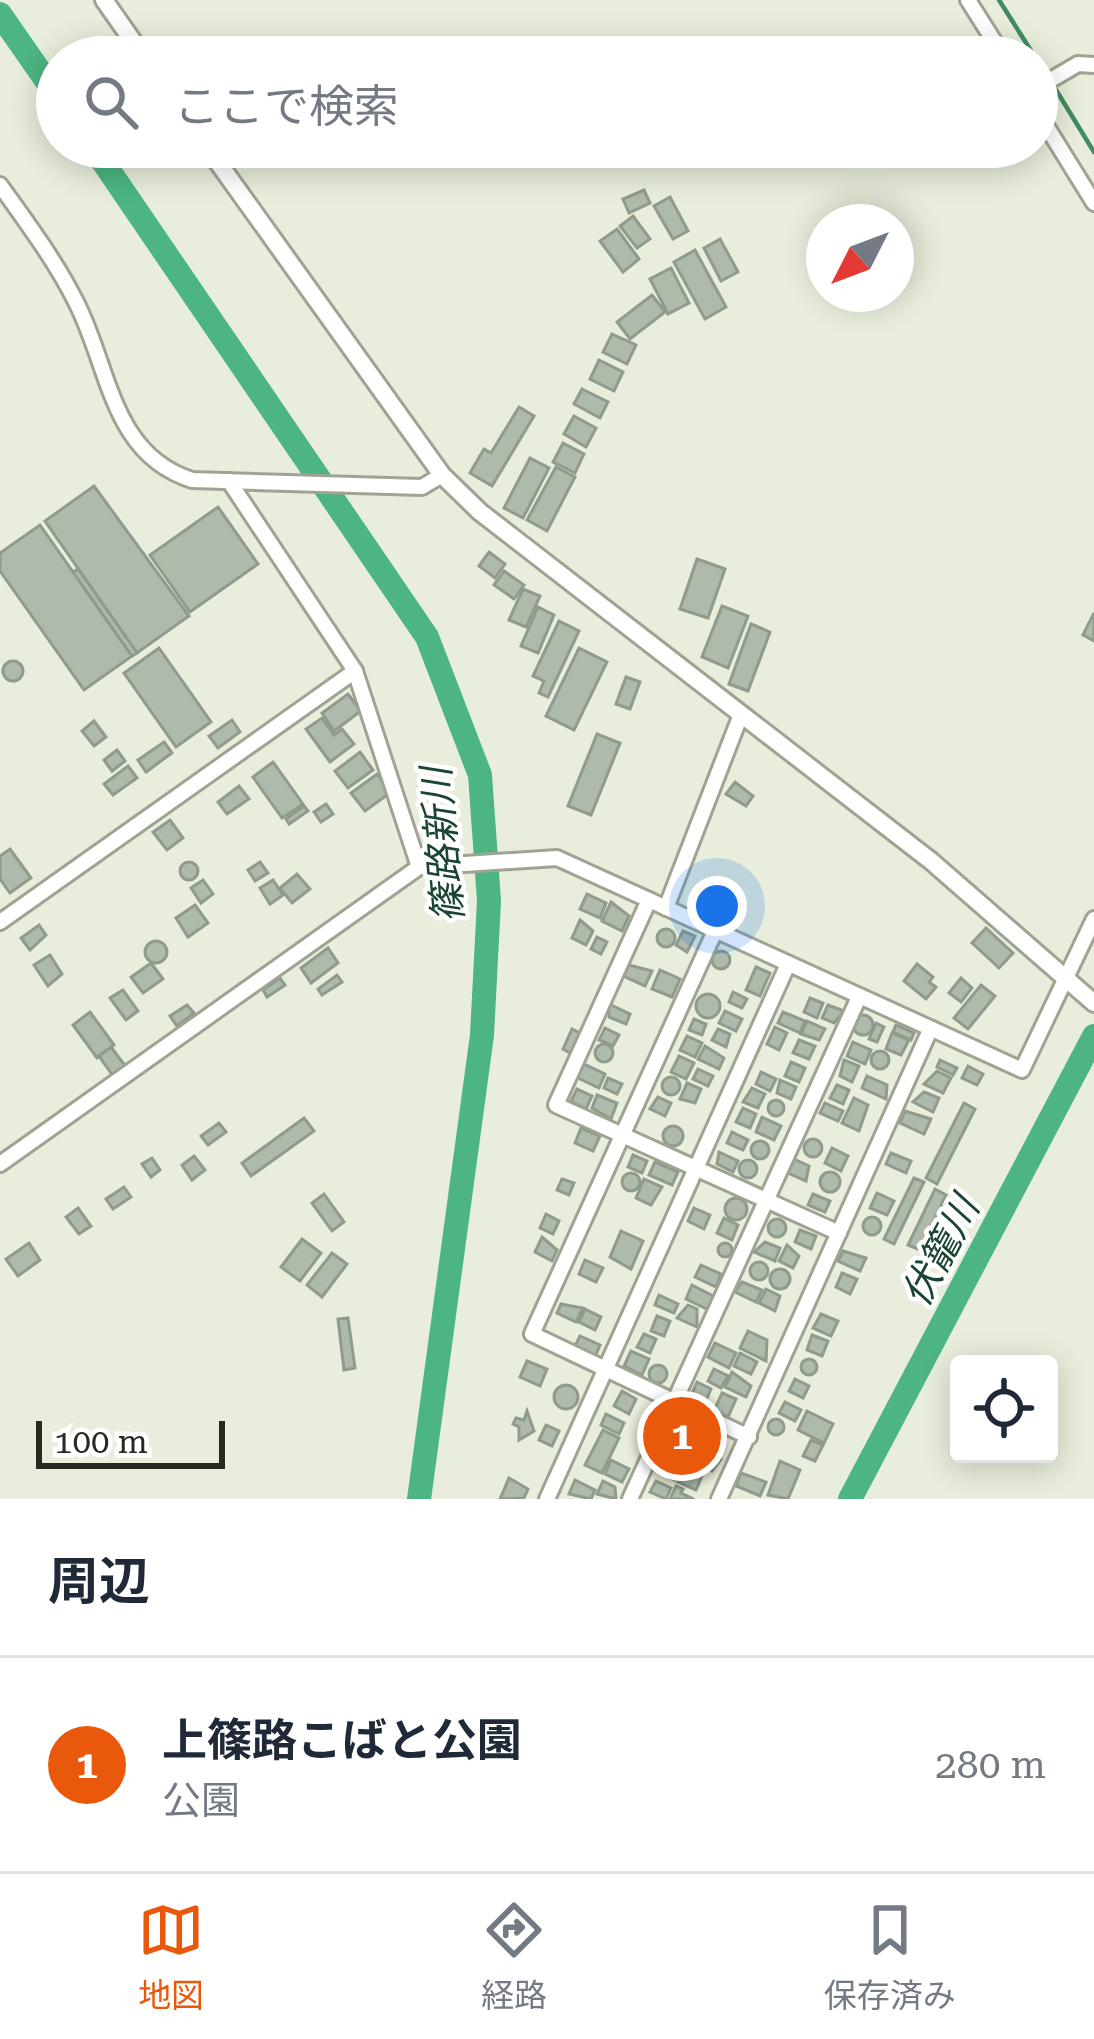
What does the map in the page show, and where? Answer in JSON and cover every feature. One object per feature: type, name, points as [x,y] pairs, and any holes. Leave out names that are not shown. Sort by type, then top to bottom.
[{"type":"street","points":[[104,0],[129,36]]},
{"type":"street","points":[[968,0],[991,36]]},
{"type":"street","points":[[1058,74],[1078,64],[1094,65]]},
{"type":"street","points":[[1058,145],[1094,202]]},
{"type":"street","points":[[222,168],[442,475],[510,539],[931,861],[1094,1003]]},
{"type":"street","points":[[0,185],[62,273],[128,431],[148,459],[192,480],[414,487],[442,475]]},
{"type":"street","points":[[229,481],[355,671],[419,867]]},
{"type":"street","points":[[0,922],[355,671]]},
{"type":"street","points":[[666,908],[740,717]]},
{"type":"street","points":[[0,1164],[419,867],[551,858],[1022,1070],[1070,979],[1094,919]]},
{"type":"street","points":[[649,900],[556,1105],[839,1233]]},
{"type":"street","points":[[715,931],[532,1334],[748,1437]]},
{"type":"street","points":[[547,1499],[788,964]]},
{"type":"street","points":[[630,1499],[859,997]]},
{"type":"street","points":[[718,1499],[930,1030]]},
{"type":"shaded area","points":[[679,1411],[701,1423],[685,1461],[662,1449]]},
{"type":"building","points":[[644,190],[650,203],[629,213],[623,199]]},
{"type":"building","points":[[670,197],[688,231],[673,239],[654,206]]},
{"type":"building","points":[[633,216],[650,239],[637,248],[620,226]]},
{"type":"building","points":[[617,229],[639,259],[623,272],[600,241]]},
{"type":"building","points":[[720,239],[738,272],[721,281],[704,248]]},
{"type":"building","points":[[695,250],[726,307],[705,319],[674,262]]},
{"type":"building","points":[[671,268],[689,303],[668,314],[650,279]]},
{"type":"building","points":[[652,295],[665,312],[630,339],[617,322]]},
{"type":"building","points":[[612,334],[636,345],[627,364],[603,352]]},
{"type":"building","points":[[599,360],[623,372],[614,391],[590,379]]},
{"type":"building","points":[[582,389],[608,402],[600,418],[574,404]]},
{"type":"building","points":[[519,407],[534,416],[492,486],[470,473],[484,449],[491,453]]},
{"type":"building","points":[[574,416],[596,428],[586,447],[564,434]]},
{"type":"building","points":[[563,443],[584,454],[575,473],[553,462]]},
{"type":"building","points":[[530,458],[549,468],[523,518],[504,508]]},
{"type":"building","points":[[556,467],[575,477],[547,531],[527,520]]},
{"type":"building","points":[[94,486],[189,616],[137,653],[45,521]]},
{"type":"building","points":[[218,507],[258,564],[190,612],[150,555]]},
{"type":"building","points":[[40,525],[132,656],[84,690],[0,571],[0,553]]},
{"type":"building","points":[[489,552],[505,564],[495,578],[479,566]]},
{"type":"building","points":[[697,559],[725,569],[708,618],[680,609]]},
{"type":"building","points":[[78,569],[137,653],[132,656],[73,572]]},
{"type":"building","points":[[504,571],[524,585],[514,599],[494,585]]},
{"type":"building","points":[[523,589],[540,596],[526,627],[509,620]]},
{"type":"building","points":[[722,606],[748,616],[728,668],[702,657]]},
{"type":"building","points":[[538,607],[554,615],[538,653],[521,646]]},
{"type":"building","points":[[1094,613],[1094,641],[1083,635]]},
{"type":"building","points":[[559,621],[579,631],[548,697],[539,693],[544,681],[533,676]]},
{"type":"building","points":[[751,624],[770,632],[748,691],[729,684]]},
{"type":"building","points":[[159,648],[211,722],[176,747],[124,673]]},
{"type":"building","points":[[579,648],[607,662],[574,730],[546,716]]},
{"type":"building","points":[[13,661],[23,671],[13,681],[3,671]]},
{"type":"building","points":[[626,677],[640,682],[630,709],[616,704]]},
{"type":"building","points":[[348,694],[361,711],[334,731],[322,713]]},
{"type":"building","points":[[322,718],[334,735],[342,729],[354,744],[330,762],[306,729]]},
{"type":"building","points":[[232,720],[240,732],[218,748],[209,736]]},
{"type":"building","points":[[94,721],[106,737],[94,746],[82,731]]},
{"type":"building","points":[[597,734],[620,743],[591,815],[568,806]]},
{"type":"building","points":[[164,742],[172,753],[146,772],[138,760]]},
{"type":"building","points":[[117,750],[125,761],[112,771],[104,760]]},
{"type":"building","points":[[360,752],[373,770],[348,788],[335,771]]},
{"type":"building","points":[[273,762],[303,804],[282,818],[253,777]]},
{"type":"building","points":[[128,766],[137,778],[113,795],[104,784]]},
{"type":"building","points":[[377,774],[390,793],[365,811],[351,793]]},
{"type":"building","points":[[735,782],[753,796],[746,806],[726,794]]},
{"type":"building","points":[[239,786],[249,799],[227,814],[218,802]]},
{"type":"building","points":[[326,804],[333,814],[321,822],[314,812]]},
{"type":"building","points":[[304,806],[308,811],[289,824],[286,819]]},
{"type":"building","points":[[170,820],[183,838],[167,850],[153,832]]},
{"type":"building","points":[[10,849],[31,878],[10,893],[0,879],[0,856]]},
{"type":"building","points":[[189,862],[198,871],[189,880],[180,871]]},
{"type":"building","points":[[260,862],[268,873],[255,881],[248,870]]},
{"type":"building","points":[[297,874],[310,889],[292,903],[280,888]]},
{"type":"building","points":[[203,880],[213,894],[201,903],[191,888]]},
{"type":"building","points":[[273,880],[283,895],[270,904],[260,888]]},
{"type":"building","points":[[587,894],[606,903],[600,918],[580,909]]},
{"type":"building","points":[[611,902],[629,916],[622,931],[602,921]]},
{"type":"building","points":[[195,905],[208,923],[188,937],[176,918]]},
{"type":"building","points":[[580,920],[593,931],[586,945],[572,938]]},
{"type":"building","points":[[39,925],[46,935],[30,950],[21,938]]},
{"type":"building","points":[[986,928],[1013,953],[999,968],[972,943]]},
{"type":"building","points":[[666,929],[675,938],[666,947],[657,938]]},
{"type":"building","points":[[683,931],[695,936],[687,952],[676,945]]},
{"type":"building","points":[[597,937],[607,942],[601,954],[591,949]]},
{"type":"building","points":[[156,941],[167,952],[156,963],[145,952]]},
{"type":"building","points":[[328,948],[338,963],[311,983],[301,968]]},
{"type":"building","points":[[721,951],[730,960],[721,969],[712,960]]},
{"type":"building","points":[[50,955],[62,974],[48,986],[34,965]]},
{"type":"building","points":[[151,963],[163,979],[143,993],[131,977]]},
{"type":"building","points":[[625,964],[652,971],[645,986],[621,975]]},
{"type":"building","points":[[917,964],[933,977],[929,982],[936,987],[926,999],[904,981]]},
{"type":"building","points":[[756,967],[770,973],[760,996],[746,990]]},
{"type":"building","points":[[660,970],[680,979],[672,997],[652,989]]},
{"type":"building","points":[[337,975],[342,982],[322,995],[318,989]]},
{"type":"building","points":[[280,978],[285,985],[267,997],[263,990]]},
{"type":"building","points":[[961,978],[972,988],[961,1002],[949,993]]},
{"type":"building","points":[[981,985],[995,996],[968,1029],[954,1018]]},
{"type":"building","points":[[123,990],[138,1011],[126,1020],[110,998]]},
{"type":"building","points":[[733,992],[747,999],[742,1008],[729,1002]]},
{"type":"building","points":[[708,994],[720,1006],[708,1018],[696,1006]]},
{"type":"building","points":[[810,998],[823,1003],[817,1018],[804,1012]]},
{"type":"building","points":[[609,1004],[630,1014],[626,1024],[609,1017]]},
{"type":"building","points":[[187,1005],[194,1013],[177,1026],[170,1016]]},
{"type":"building","points":[[828,1005],[844,1011],[834,1023],[822,1018]]},
{"type":"building","points":[[725,1011],[742,1019],[736,1031],[719,1023]]},
{"type":"building","points":[[90,1012],[114,1045],[97,1058],[73,1025]]},
{"type":"building","points":[[783,1012],[805,1021],[800,1033],[778,1023]]},
{"type":"building","points":[[863,1015],[873,1025],[863,1035],[853,1025]]},
{"type":"building","points":[[694,1019],[706,1024],[702,1035],[689,1030]]},
{"type":"building","points":[[807,1021],[825,1029],[819,1040],[801,1034]]},
{"type":"building","points":[[876,1023],[884,1027],[877,1042],[869,1039]]},
{"type":"building","points":[[896,1025],[914,1033],[911,1040],[893,1032]]},
{"type":"building","points":[[775,1027],[787,1033],[779,1050],[767,1044]]},
{"type":"building","points":[[605,1028],[619,1035],[613,1046],[599,1040]]},
{"type":"building","points":[[572,1029],[582,1034],[572,1054],[563,1049]]},
{"type":"building","points":[[718,1029],[730,1034],[726,1047],[712,1040]]},
{"type":"building","points":[[892,1033],[909,1040],[901,1055],[886,1049]]},
{"type":"building","points":[[687,1036],[702,1043],[695,1057],[680,1050]]},
{"type":"building","points":[[799,1040],[815,1046],[809,1059],[793,1053]]},
{"type":"building","points":[[853,1042],[871,1050],[865,1064],[847,1056]]},
{"type":"building","points":[[604,1044],[613,1053],[604,1062],[595,1053]]},
{"type":"building","points":[[705,1046],[724,1058],[719,1069],[698,1059]]},
{"type":"building","points":[[111,1047],[126,1067],[113,1076],[99,1056]]},
{"type":"building","points":[[880,1051],[889,1060],[880,1069],[871,1060]]},
{"type":"building","points":[[679,1056],[694,1063],[686,1079],[671,1072]]},
{"type":"building","points":[[844,1060],[859,1066],[852,1082],[840,1076]]},
{"type":"building","points":[[940,1060],[957,1068],[953,1075],[937,1067]]},
{"type":"building","points":[[791,1062],[805,1068],[799,1082],[785,1076]]},
{"type":"building","points":[[582,1063],[605,1074],[599,1088],[576,1077]]},
{"type":"building","points":[[968,1066],[983,1074],[977,1085],[962,1078]]},
{"type":"building","points":[[698,1069],[713,1076],[708,1086],[693,1079]]},
{"type":"building","points":[[937,1071],[951,1078],[943,1093],[924,1084]]},
{"type":"building","points":[[761,1072],[776,1079],[770,1091],[756,1084]]},
{"type":"building","points":[[867,1076],[887,1085],[886,1099],[862,1088]]},
{"type":"building","points":[[671,1077],[680,1086],[671,1095],[662,1086]]},
{"type":"building","points":[[608,1078],[622,1084],[617,1094],[604,1088]]},
{"type":"building","points":[[780,1080],[796,1087],[791,1099],[777,1093]]},
{"type":"building","points":[[687,1083],[701,1089],[695,1103],[680,1099]]},
{"type":"building","points":[[837,1085],[849,1090],[843,1104],[830,1098]]},
{"type":"building","points":[[752,1088],[765,1094],[758,1108],[743,1102]]},
{"type":"building","points":[[577,1089],[592,1096],[586,1109],[571,1101]]},
{"type":"building","points":[[924,1092],[939,1098],[933,1112],[913,1102]]},
{"type":"building","points":[[597,1095],[617,1103],[611,1119],[592,1108]]},
{"type":"building","points":[[658,1097],[671,1103],[665,1116],[650,1109]]},
{"type":"building","points":[[854,1098],[868,1105],[859,1131],[842,1123]]},
{"type":"building","points":[[776,1100],[784,1108],[776,1116],[768,1108]]},
{"type":"building","points":[[825,1103],[843,1111],[838,1121],[820,1113]]},
{"type":"building","points":[[964,1103],[975,1109],[937,1184],[926,1178]]},
{"type":"building","points":[[743,1108],[756,1114],[750,1128],[736,1122]]},
{"type":"building","points":[[905,1111],[931,1119],[924,1134],[900,1123]]},
{"type":"building","points":[[762,1117],[781,1126],[774,1140],[756,1132]]},
{"type":"building","points":[[304,1118],[314,1131],[251,1176],[242,1163]]},
{"type":"building","points":[[219,1123],[226,1132],[208,1145],[201,1136]]},
{"type":"building","points":[[673,1126],[683,1136],[673,1146],[663,1136]]},
{"type":"building","points":[[581,1128],[600,1136],[593,1151],[575,1143]]},
{"type":"building","points":[[732,1132],[748,1140],[743,1150],[727,1143]]},
{"type":"building","points":[[813,1139],[822,1148],[813,1157],[804,1148]]},
{"type":"building","points":[[760,1141],[769,1150],[760,1159],[751,1150]]},
{"type":"building","points":[[832,1148],[848,1156],[841,1171],[825,1163]]},
{"type":"building","points":[[719,1152],[738,1161],[733,1172],[717,1164]]},
{"type":"building","points":[[891,1153],[911,1161],[906,1173],[886,1164]]},
{"type":"building","points":[[633,1155],[647,1161],[642,1173],[628,1167]]},
{"type":"building","points":[[194,1156],[205,1170],[192,1180],[182,1165]]},
{"type":"building","points":[[152,1158],[160,1170],[151,1177],[142,1164]]},
{"type":"building","points":[[794,1159],[809,1166],[806,1181],[788,1173]]},
{"type":"building","points":[[748,1160],[757,1169],[748,1178],[739,1169]]},
{"type":"building","points":[[655,1162],[678,1172],[672,1185],[649,1175]]},
{"type":"building","points":[[830,1172],[840,1182],[830,1192],[820,1182]]},
{"type":"building","points":[[631,1173],[640,1182],[631,1191],[622,1182]]},
{"type":"building","points":[[914,1178],[924,1182],[894,1244],[884,1239]]},
{"type":"building","points":[[562,1179],[574,1183],[569,1195],[557,1190]]},
{"type":"building","points":[[644,1179],[662,1187],[651,1205],[636,1198]]},
{"type":"building","points":[[124,1187],[131,1197],[113,1209],[106,1199]]},
{"type":"building","points":[[935,1189],[946,1195],[920,1250],[908,1245]]},
{"type":"building","points":[[877,1193],[894,1201],[887,1215],[870,1208]]},
{"type":"building","points":[[324,1194],[344,1222],[332,1231],[312,1203]]},
{"type":"building","points":[[813,1194],[830,1201],[825,1212],[808,1205]]},
{"type":"building","points":[[736,1198],[747,1209],[736,1220],[725,1209]]},
{"type":"building","points":[[78,1208],[91,1226],[79,1234],[66,1217]]},
{"type":"building","points":[[694,1208],[710,1215],[704,1229],[688,1221]]},
{"type":"building","points":[[546,1214],[559,1221],[553,1234],[540,1228]]},
{"type":"building","points":[[872,1217],[881,1226],[872,1235],[863,1226]]},
{"type":"building","points":[[724,1218],[738,1225],[732,1240],[717,1233]]},
{"type":"building","points":[[777,1219],[786,1228],[777,1237],[768,1228]]},
{"type":"building","points":[[800,1230],[816,1236],[811,1249],[795,1242]]},
{"type":"building","points":[[621,1231],[643,1241],[631,1269],[610,1257]]},
{"type":"building","points":[[542,1237],[557,1250],[552,1261],[535,1252]]},
{"type":"building","points":[[302,1239],[321,1253],[300,1281],[281,1267]]},
{"type":"building","points":[[765,1242],[780,1248],[775,1261],[754,1252]]},
{"type":"building","points":[[29,1243],[40,1260],[18,1276],[6,1259]]},
{"type":"building","points":[[725,1243],[732,1250],[725,1257],[718,1250]]},
{"type":"building","points":[[787,1245],[799,1256],[793,1268],[779,1261]]},
{"type":"building","points":[[843,1251],[866,1258],[860,1271],[838,1261]]},
{"type":"building","points":[[332,1253],[347,1264],[322,1297],[307,1285]]},
{"type":"building","points":[[585,1260],[603,1268],[596,1282],[579,1274]]},
{"type":"building","points":[[759,1262],[768,1271],[759,1280],[750,1271]]},
{"type":"building","points":[[701,1265],[721,1274],[716,1287],[695,1277]]},
{"type":"building","points":[[780,1269],[790,1279],[780,1289],[770,1279]]},
{"type":"building","points":[[842,1273],[857,1279],[850,1294],[836,1287]]},
{"type":"building","points":[[742,1282],[762,1290],[756,1302],[735,1292]]},
{"type":"building","points":[[692,1285],[715,1297],[709,1310],[686,1299]]},
{"type":"building","points":[[766,1289],[780,1296],[775,1311],[759,1303]]},
{"type":"building","points":[[659,1295],[678,1304],[674,1313],[655,1305]]},
{"type":"building","points":[[561,1304],[583,1308],[576,1322],[557,1313]]},
{"type":"building","points":[[688,1305],[697,1309],[697,1327],[677,1318]]},
{"type":"building","points":[[585,1309],[601,1317],[595,1330],[579,1322]]},
{"type":"building","points":[[821,1314],[838,1321],[831,1336],[813,1328]]},
{"type":"building","points":[[657,1316],[670,1321],[664,1336],[651,1331]]},
{"type":"building","points":[[348,1318],[355,1368],[344,1370],[338,1319]]},
{"type":"building","points":[[748,1331],[767,1340],[766,1361],[740,1348]]},
{"type":"building","points":[[644,1334],[656,1339],[650,1353],[637,1347]]},
{"type":"building","points":[[812,1335],[828,1341],[822,1356],[807,1350]]},
{"type":"building","points":[[580,1336],[600,1345],[595,1357],[574,1348]]},
{"type":"building","points":[[715,1343],[736,1353],[729,1368],[708,1357]]},
{"type":"building","points":[[631,1351],[649,1359],[642,1375],[624,1366]]},
{"type":"building","points":[[740,1353],[757,1362],[751,1374],[734,1366]]},
{"type":"building","points":[[809,1359],[817,1367],[809,1375],[801,1367]]},
{"type":"building","points":[[527,1361],[547,1369],[540,1386],[520,1377]]},
{"type":"building","points":[[658,1365],[667,1374],[658,1383],[649,1374]]},
{"type":"building","points":[[714,1369],[728,1376],[721,1388],[708,1381]]},
{"type":"building","points":[[732,1372],[751,1386],[746,1397],[725,1387]]},
{"type":"building","points":[[795,1379],[809,1386],[803,1398],[789,1391]]},
{"type":"building","points":[[697,1382],[711,1389],[705,1403],[691,1396]]},
{"type":"building","points":[[566,1385],[575,1388],[575,1406],[566,1409],[557,1406],[554,1397],[557,1388]]},
{"type":"building","points":[[622,1391],[636,1399],[629,1414],[614,1406]]},
{"type":"building","points":[[722,1393],[736,1399],[728,1417],[714,1411]]},
{"type":"building","points":[[785,1402],[801,1410],[795,1421],[779,1413]]},
{"type":"building","points":[[527,1411],[534,1431],[519,1440],[519,1427],[513,1424],[516,1418],[524,1420]]},
{"type":"building","points":[[807,1411],[833,1424],[824,1443],[798,1430]]},
{"type":"building","points":[[606,1414],[624,1423],[619,1434],[601,1425]]},
{"type":"building","points":[[776,1419],[784,1427],[776,1435],[768,1427]]},
{"type":"building","points":[[546,1425],[559,1431],[552,1446],[539,1440]]},
{"type":"building","points":[[603,1430],[619,1438],[602,1473],[585,1465]]},
{"type":"building","points":[[811,1440],[823,1445],[815,1461],[803,1456]]},
{"type":"building","points":[[704,1445],[721,1459],[712,1471],[694,1456]]},
{"type":"building","points":[[666,1458],[681,1467],[675,1480],[660,1473]]},
{"type":"building","points":[[611,1460],[629,1469],[622,1482],[605,1474]]},
{"type":"building","points":[[780,1461],[800,1470],[788,1499],[768,1495]]},
{"type":"building","points":[[685,1468],[702,1476],[696,1490],[678,1482]]},
{"type":"building","points":[[741,1473],[766,1482],[760,1496],[736,1486]]},
{"type":"building","points":[[509,1478],[528,1489],[524,1498],[500,1499]]},
{"type":"building","points":[[575,1480],[595,1490],[591,1499],[569,1494]]},
{"type":"building","points":[[603,1481],[615,1487],[616,1499],[597,1494]]},
{"type":"building","points":[[656,1481],[671,1488],[666,1499],[650,1492]]},
{"type":"building","points":[[676,1486],[683,1489],[681,1493],[694,1499],[670,1499]]},
{"type":"waterway","points":[[999,0],[1022,36]]},
{"type":"waterway","name":"篠路新川","points":[[0,14],[36,66]]},
{"type":"waterway","points":[[1058,93],[1094,152]]},
{"type":"waterway","name":"篠路新川","points":[[107,168],[427,637],[480,775],[489,901],[482,1035],[419,1499]]},
{"type":"waterway","name":"伏籠川","points":[[850,1499],[1094,1036]]},
{"type":"place","name":"上篠路こばと公園","points":[[682,1436]]}]
